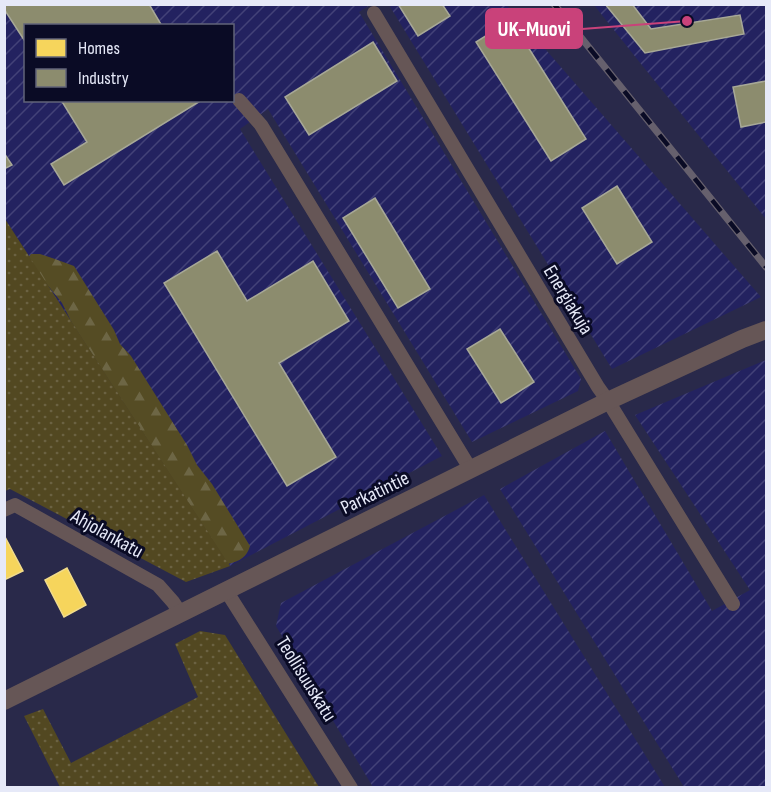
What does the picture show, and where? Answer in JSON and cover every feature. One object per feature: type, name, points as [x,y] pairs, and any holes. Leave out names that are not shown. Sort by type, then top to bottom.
[{"type":"street","name":"Energiakuja","points":[[374,13],[598,387],[733,604]]},
{"type":"street","points":[[239,100],[261,124],[471,470]]},
{"type":"street","name":"Parkatintie","points":[[4,701],[608,401],[766,330]]},
{"type":"street","name":"Ahjolankatu","points":[[4,510],[15,505],[158,585],[181,614]]},
{"type":"street","name":"Teollisuuskatu","points":[[226,592],[351,788]]},
{"type":"shaded area","points":[[5,5],[370,5],[359,12],[581,379],[578,391],[472,442],[268,109],[240,129],[442,456],[230,566],[5,219]]},
{"type":"shaded area","points":[[389,5],[507,5],[761,297],[612,369]]},
{"type":"shaded area","points":[[594,5],[766,5],[766,219],[637,59]]},
{"type":"shaded area","points":[[5,219],[230,566],[186,582],[10,489],[5,491]]},
{"type":"shaded area","points":[[766,360],[766,787],[684,787],[500,489],[605,431],[712,611],[750,590],[635,415]]},
{"type":"shaded area","points":[[484,495],[665,787],[373,787],[276,626],[281,603]]},
{"type":"shaded area","points":[[200,631],[225,635],[319,787],[60,787],[24,716],[43,709],[71,763],[198,697],[175,644]]},
{"type":"green space","points":[[31,254],[40,254],[74,266],[114,330],[120,344],[131,356],[187,445],[197,465],[212,484],[250,546],[242,558],[228,564],[72,323],[62,303],[33,267],[28,258]]},
{"type":"building: Homes","points":[[4,535],[23,571],[4,580]]},
{"type":"building: Homes","points":[[67,568],[86,605],[64,617],[45,580]]},
{"type":"building: Industry","points":[[4,4],[149,4],[161,24],[24,24],[24,40],[4,9]]},
{"type":"building: Industry","points":[[398,4],[442,4],[450,16],[418,36]]},
{"type":"building: Industry","points":[[605,4],[632,4],[651,29],[740,15],[744,34],[645,53]]},
{"type":"building: Industry","points":[[511,20],[586,139],[551,161],[476,42]]},
{"type":"building: Industry","points":[[373,42],[397,81],[309,135],[285,97]]},
{"type":"building: Industry","points":[[766,81],[766,122],[741,127],[733,87]]},
{"type":"building: Industry","points":[[62,102],[199,102],[64,185],[51,164],[87,142]]},
{"type":"building: Industry","points":[[4,153],[12,165],[4,169]]},
{"type":"building: Industry","points":[[617,186],[652,242],[617,264],[582,208]]},
{"type":"building: Industry","points":[[375,198],[430,289],[398,308],[343,218]]},
{"type":"building: Industry","points":[[217,251],[247,301],[313,261],[349,321],[279,363],[336,457],[287,486],[164,283]]},
{"type":"building: Industry","points":[[500,329],[534,382],[501,403],[467,349]]},
{"type":"railway","points":[[554,4],[766,267]]},
{"type":"place","name":"UK-Muovi","points":[[687,21]]}]
